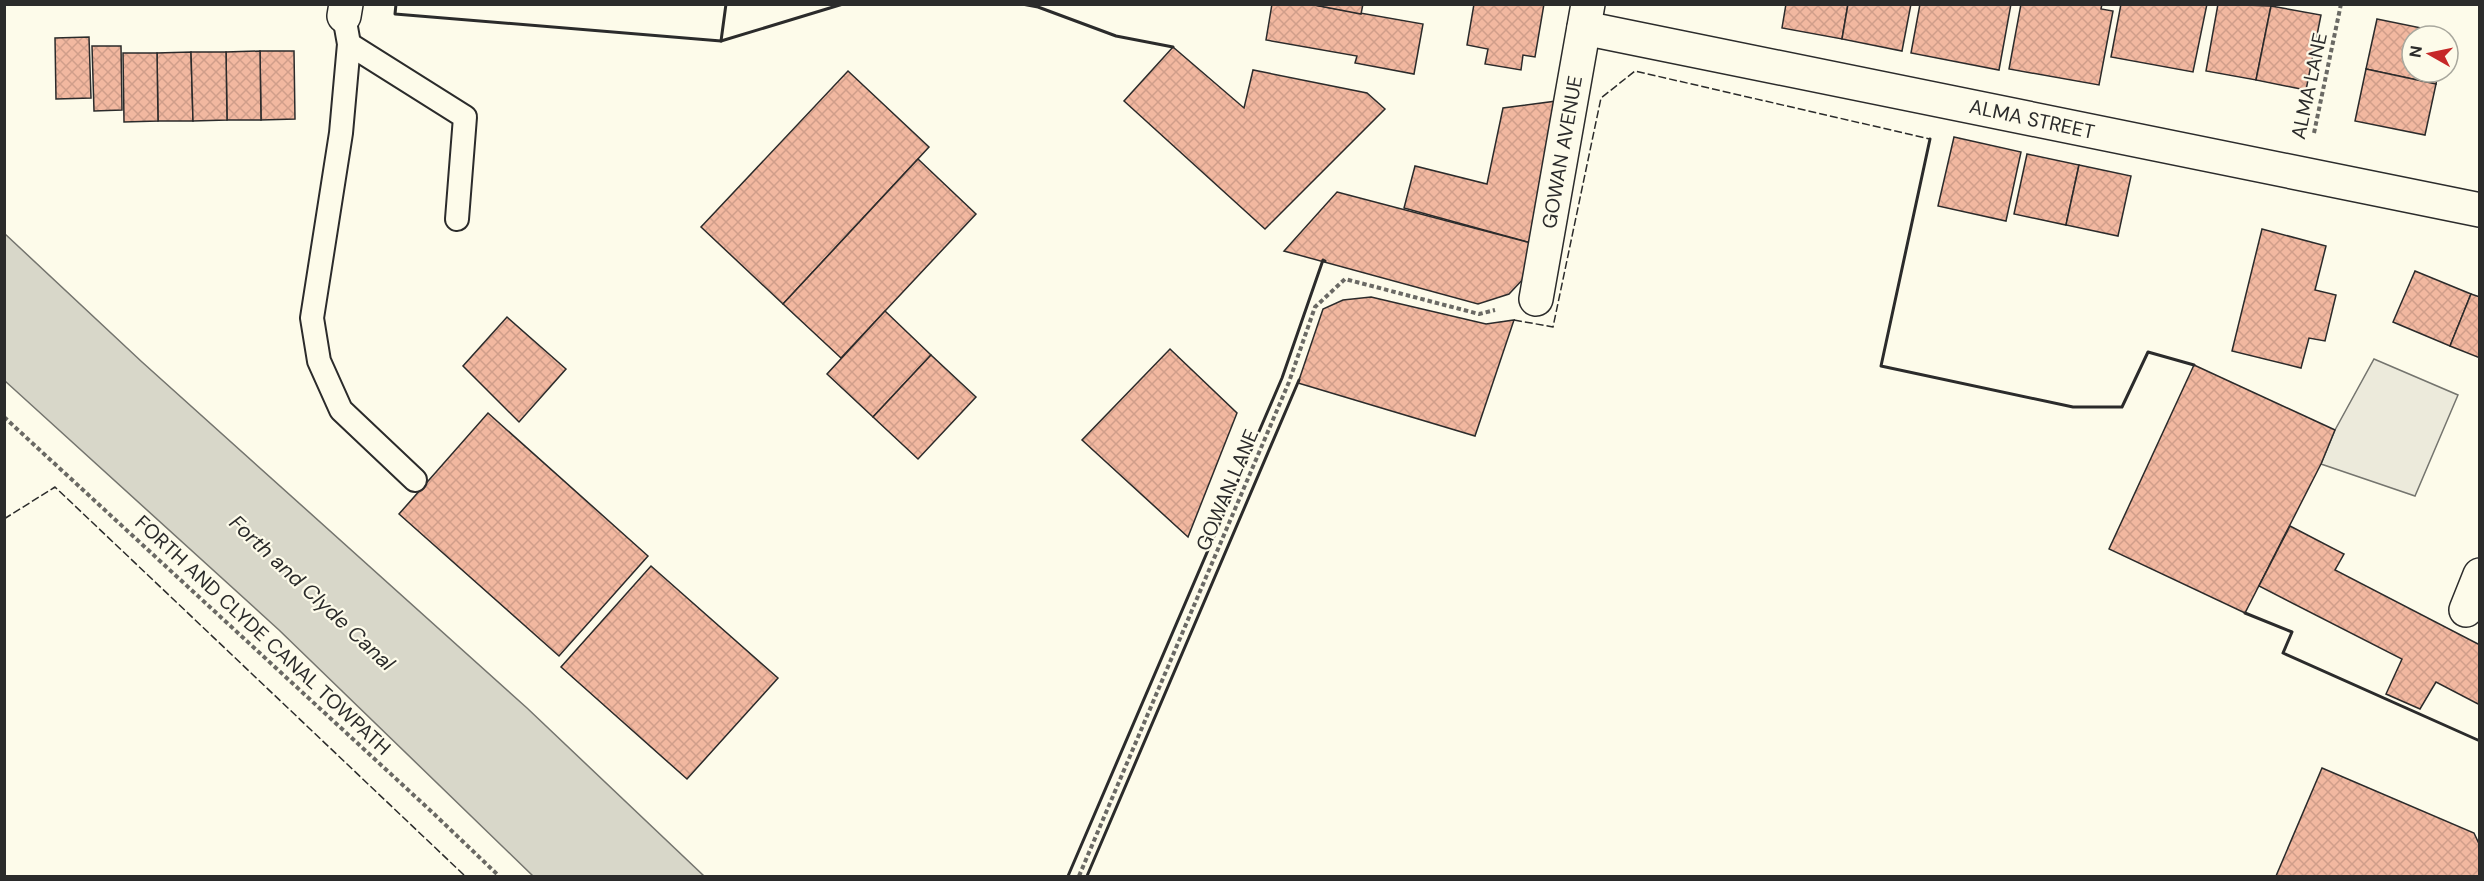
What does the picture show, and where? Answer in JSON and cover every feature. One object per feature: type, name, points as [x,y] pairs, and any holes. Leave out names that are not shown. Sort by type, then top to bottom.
[{"type":"street","name":"ALMA STREET","points":[[1586,16],[2480,210]]},
{"type":"street","name":"GOWAN AVENUE","points":[[1536,299],[1586,16]]},
{"type":"street","points":[[2466,610],[2480,575]]},
{"type":"lane","points":[[346,21],[465,117],[457,219]]},
{"type":"lane","points":[[346,21],[341,133],[312,318],[319,361],[341,410],[415,480]]},
{"type":"path","name":"ALMA LANE","points":[[2306,174],[2341,4]]},
{"type":"path","name":"GOWAN LANE","points":[[1079,876],[1289,382],[1315,307],[1345,279],[1479,314],[1500,309]]},
{"type":"path","name":"FORTH AND CLYDE CANAL TOWPATH","points":[[4,417],[499,876]]},
{"type":"shaded area","points":[[2374,359],[2458,395],[2415,496],[2321,464],[2335,430]]},
{"type":"water","name":"Forth and Clyde Canal","points":[[4,233],[142,362],[527,708],[704,876],[533,876],[279,630],[5,381]]},
{"type":"building","points":[[1272,4],[1309,4],[1423,24],[1414,74],[1355,63],[1357,56],[1266,40]]},
{"type":"building","points":[[1309,4],[1363,4],[1361,14]]},
{"type":"building","points":[[1474,4],[1544,4],[1535,57],[1523,55],[1521,70],[1485,64],[1488,49],[1467,45]]},
{"type":"building","points":[[1786,4],[1848,4],[1842,39],[1782,28]]},
{"type":"building","points":[[1848,4],[1911,4],[1902,51],[1842,39]]},
{"type":"building","points":[[1920,4],[2011,4],[1999,70],[1911,53]]},
{"type":"building","points":[[2021,4],[2102,4],[2101,9],[2113,11],[2099,85],[2009,69]]},
{"type":"building","points":[[2121,4],[2207,4],[2193,72],[2111,57]]},
{"type":"building","points":[[2218,4],[2271,6],[2256,80],[2206,71]]},
{"type":"building","points":[[2271,6],[2321,15],[2306,90],[2256,80]]},
{"type":"building","points":[[2377,19],[2402,24],[2400,76],[2366,69]]},
{"type":"building","points":[[89,37],[91,98],[56,99],[55,38]]},
{"type":"building","points":[[92,46],[121,46],[122,110],[94,111]]},
{"type":"building","points":[[1173,47],[1244,108],[1253,70],[1367,93],[1385,109],[1265,229],[1124,101]]},
{"type":"building","points":[[260,51],[294,51],[295,119],[261,120]]},
{"type":"building","points":[[260,51],[261,120],[227,120],[226,52]]},
{"type":"building","points":[[191,52],[193,121],[158,121],[157,53]]},
{"type":"building","points":[[191,52],[226,52],[227,120],[193,121]]},
{"type":"building","points":[[123,53],[157,53],[158,121],[124,122]]},
{"type":"building","points":[[2366,69],[2400,76],[2400,84],[2436,84],[2425,135],[2355,121]]},
{"type":"building","points":[[848,71],[929,147],[783,304],[701,227]]},
{"type":"building","points":[[1557,101],[1531,243],[1404,208],[1415,166],[1487,184],[1503,108]]},
{"type":"building","points":[[1954,137],[2021,152],[2006,221],[1938,206]]},
{"type":"building","points":[[2027,154],[2079,165],[2066,225],[2014,214]]},
{"type":"building","points":[[918,159],[976,214],[841,358],[783,304]]},
{"type":"building","points":[[2079,165],[2131,176],[2118,236],[2066,225]]},
{"type":"building","points":[[1337,192],[1531,243],[1526,276],[1509,294],[1478,304],[1284,251]]},
{"type":"building","points":[[2262,229],[2326,246],[2315,290],[2336,295],[2325,341],[2309,338],[2301,368],[2232,351]]},
{"type":"building","points":[[2415,271],[2471,294],[2450,346],[2393,322]]},
{"type":"building","points":[[2471,294],[2480,297],[2480,358],[2450,346]]},
{"type":"building","points":[[1371,297],[1486,324],[1514,320],[1475,436],[1298,383],[1323,309],[1343,300]]},
{"type":"building","points":[[885,311],[931,355],[873,417],[827,374]]},
{"type":"building","points":[[507,317],[566,369],[519,422],[463,366]]},
{"type":"building","points":[[1170,349],[1237,413],[1188,537],[1082,440]]},
{"type":"building","points":[[931,355],[976,397],[918,459],[873,417]]},
{"type":"building","points":[[2194,365],[2335,430],[2321,464],[2245,613],[2109,549]]},
{"type":"building","points":[[488,413],[648,556],[559,656],[399,514]]},
{"type":"building","points":[[2290,526],[2344,554],[2335,570],[2480,645],[2480,705],[2436,682],[2420,709],[2386,694],[2402,659],[2259,586]]},
{"type":"building","points":[[651,566],[778,678],[687,779],[561,667]]},
{"type":"building","points":[[2322,768],[2474,833],[2480,846],[2480,876],[2276,876]]},
{"type":"fence","points":[[1514,320],[1553,327],[1601,98],[1635,71],[1930,139]]},
{"type":"fence","points":[[4,519],[55,487],[465,876]]},
{"type":"wall","points":[[396,4],[395,14],[721,41],[843,4]]},
{"type":"wall","points":[[721,41],[726,4]]},
{"type":"wall","points":[[1022,4],[1038,7],[1116,36],[1173,47]]},
{"type":"wall","points":[[1930,139],[1881,366],[2073,407],[2122,407],[2148,352],[2194,365]]},
{"type":"wall","points":[[1068,876],[1282,378],[1323,260],[1325,261]]},
{"type":"wall","points":[[1087,876],[1299,380]]},
{"type":"wall","points":[[2245,613],[2292,632],[2283,653],[2480,741]]}]
